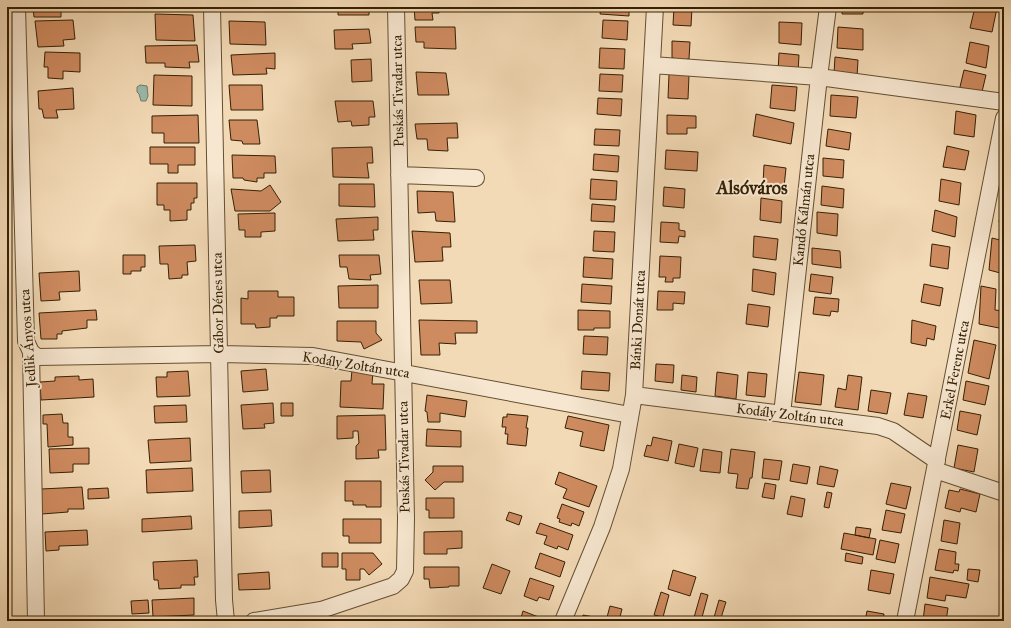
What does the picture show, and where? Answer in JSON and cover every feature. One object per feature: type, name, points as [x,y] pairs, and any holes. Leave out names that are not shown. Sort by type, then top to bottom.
[{"type":"street","name":"Jedlik Ányos utca","points":[[17,7],[26,340],[31,352],[36,621]]},
{"type":"street","name":"Gábor Dénes utca","points":[[212,7],[224,600],[226,621]]},
{"type":"street","name":"Puskás Tivadar utca","points":[[254,621],[321,610],[393,586],[401,579],[405,571],[406,518],[396,7]]},
{"type":"street","name":"Bánki Donát utca","points":[[563,621],[602,527],[621,469],[634,395],[655,7]]},
{"type":"street","name":"Kandó Kálmán utca","points":[[782,414],[828,7]]},
{"type":"street","points":[[652,65],[819,77],[1004,102]]},
{"type":"street","name":"Erkel Ferenc utca","points":[[905,621],[1004,118]]},
{"type":"street","points":[[399,175],[476,178]]},
{"type":"street","name":"Kodály Zoltán utca","points":[[31,352],[37,357],[219,354],[313,356],[630,414]]},
{"type":"street","name":"Kodály Zoltán utca","points":[[634,395],[878,426],[894,431],[936,466],[1004,493]]},
{"type":"shaded area","points":[[140,85],[147,86],[148,96],[146,101],[141,101],[137,92],[137,87]]},
{"type":"building","points":[[33,7],[61,7],[61,17],[34,17]]},
{"type":"building","points":[[128,7],[177,7],[177,9],[128,11]]},
{"type":"building","points":[[229,7],[266,7],[266,10],[229,9]]},
{"type":"building","points":[[338,7],[369,7],[369,15],[338,15]]},
{"type":"building","points":[[414,7],[447,7],[448,9],[439,9],[439,13],[432,13],[433,20],[415,20]]},
{"type":"building","points":[[601,7],[629,7],[629,16],[600,14]]},
{"type":"building","points":[[674,7],[692,8],[691,26],[673,25]]},
{"type":"building","points":[[787,7],[806,7],[805,11],[787,9]]},
{"type":"building","points":[[842,7],[863,7],[863,14],[842,14]]},
{"type":"building","points":[[975,7],[997,8],[992,32],[970,28]]},
{"type":"building","points":[[155,14],[193,15],[195,41],[156,40]]},
{"type":"building","points":[[73,20],[75,39],[63,40],[64,46],[38,47],[35,21]]},
{"type":"building","points":[[603,20],[628,21],[627,40],[602,38]]},
{"type":"building","points":[[229,21],[265,22],[266,45],[230,44]]},
{"type":"building","points":[[779,22],[802,23],[801,45],[779,43]]},
{"type":"building","points":[[415,27],[455,27],[456,49],[424,48],[424,42],[416,42]]},
{"type":"building","points":[[838,27],[863,29],[863,50],[837,48]]},
{"type":"building","points":[[369,29],[371,43],[352,44],[353,49],[335,49],[334,30]]},
{"type":"building","points":[[672,41],[690,42],[689,59],[687,59],[687,64],[680,64],[680,59],[672,58]]},
{"type":"building","points":[[970,42],[989,46],[986,68],[966,63]]},
{"type":"building","points":[[197,45],[199,62],[189,62],[190,68],[165,67],[165,63],[146,63],[145,46]]},
{"type":"building","points":[[600,48],[625,49],[624,69],[599,68]]},
{"type":"building","points":[[45,52],[80,53],[80,72],[63,71],[63,79],[48,78],[48,67],[44,67]]},
{"type":"building","points":[[275,53],[275,69],[266,68],[267,74],[233,75],[231,55]]},
{"type":"building","points":[[779,53],[799,55],[798,73],[778,72]]},
{"type":"building","points":[[835,57],[858,60],[857,77],[834,73]]},
{"type":"building","points":[[371,59],[372,81],[352,82],[351,60]]},
{"type":"building","points":[[964,70],[986,75],[981,96],[959,91]]},
{"type":"building","points":[[416,72],[446,73],[449,95],[418,95]]},
{"type":"building","points":[[600,74],[623,75],[622,92],[599,91]]},
{"type":"building","points":[[669,74],[689,75],[688,99],[668,98]]},
{"type":"building","points":[[154,75],[192,76],[192,106],[153,105]]},
{"type":"building","points":[[229,85],[262,85],[263,110],[231,110]]},
{"type":"building","points":[[772,85],[797,87],[795,111],[770,108]]},
{"type":"building","points":[[73,88],[74,109],[56,110],[58,118],[44,118],[42,109],[39,109],[38,91]]},
{"type":"building","points":[[831,95],[858,97],[856,118],[830,116]]},
{"type":"building","points":[[598,98],[622,99],[621,116],[597,114]]},
{"type":"building","points":[[335,101],[373,101],[375,117],[369,117],[369,125],[352,126],[351,121],[338,122]]},
{"type":"building","points":[[956,111],[976,115],[974,137],[954,134]]},
{"type":"building","points":[[756,114],[794,123],[791,144],[753,136]]},
{"type":"building","points":[[198,115],[199,143],[164,143],[164,133],[152,133],[152,116]]},
{"type":"building","points":[[667,115],[696,116],[696,128],[687,128],[687,134],[667,134]]},
{"type":"building","points":[[229,120],[257,120],[260,144],[243,144],[242,141],[231,140]]},
{"type":"building","points":[[457,123],[458,138],[447,138],[448,151],[428,150],[427,139],[417,139],[415,124]]},
{"type":"building","points":[[595,129],[620,130],[619,146],[594,145]]},
{"type":"building","points":[[828,129],[851,133],[849,150],[826,146]]},
{"type":"building","points":[[947,146],[969,151],[965,170],[943,167]]},
{"type":"building","points":[[150,147],[195,147],[195,165],[178,165],[178,173],[168,173],[168,164],[150,164]]},
{"type":"building","points":[[372,147],[373,163],[367,163],[369,178],[333,177],[332,148]]},
{"type":"building","points":[[666,150],[698,152],[697,171],[665,169]]},
{"type":"building","points":[[594,154],[619,156],[618,172],[593,170]]},
{"type":"building","points":[[232,155],[275,156],[276,173],[264,173],[264,178],[257,178],[257,182],[244,180],[243,178],[233,178]]},
{"type":"building","points":[[823,158],[844,160],[843,178],[823,176]]},
{"type":"building","points":[[764,165],[786,168],[784,187],[763,184]]},
{"type":"building","points":[[591,179],[617,181],[616,200],[590,199]]},
{"type":"building","points":[[941,179],[961,183],[959,205],[939,201]]},
{"type":"building","points":[[157,183],[197,183],[197,198],[194,198],[194,203],[191,203],[191,210],[187,210],[187,220],[170,221],[170,210],[164,210],[164,205],[157,205]]},
{"type":"building","points":[[339,184],[374,184],[375,207],[339,206]]},
{"type":"building","points":[[270,185],[281,202],[270,211],[235,211],[231,189],[261,191]]},
{"type":"building","points":[[822,186],[844,189],[843,208],[821,205]]},
{"type":"building","points":[[664,187],[685,189],[684,208],[663,206]]},
{"type":"building","points":[[417,191],[453,192],[455,222],[436,221],[435,212],[418,213]]},
{"type":"building","points":[[1004,195],[1004,223],[999,222]]},
{"type":"building","points":[[761,198],[782,201],[781,223],[760,220]]},
{"type":"building","points":[[592,204],[615,206],[614,222],[591,221]]},
{"type":"building","points":[[935,210],[957,217],[955,237],[932,231]]},
{"type":"building","points":[[817,212],[838,214],[837,236],[817,233]]},
{"type":"building","points":[[275,213],[275,231],[261,232],[261,237],[245,237],[245,230],[239,230],[238,214]]},
{"type":"building","points":[[378,217],[378,230],[373,230],[374,240],[338,241],[336,219]]},
{"type":"building","points":[[661,222],[679,223],[679,230],[685,231],[685,237],[679,236],[678,243],[660,242]]},
{"type":"building","points":[[412,231],[450,233],[451,247],[442,247],[443,261],[415,262]]},
{"type":"building","points":[[594,231],[615,232],[614,252],[593,251]]},
{"type":"building","points":[[754,236],[778,239],[776,260],[753,257]]},
{"type":"building","points":[[992,238],[1004,241],[1004,274],[989,270]]},
{"type":"building","points":[[932,244],[950,247],[948,269],[930,266]]},
{"type":"building","points":[[195,245],[196,261],[187,262],[188,275],[182,275],[182,278],[169,279],[168,264],[160,264],[159,246]]},
{"type":"building","points":[[812,248],[840,251],[841,268],[812,264]]},
{"type":"building","points":[[123,255],[145,255],[145,267],[141,267],[141,271],[131,271],[131,274],[123,274]]},
{"type":"building","points":[[339,255],[379,255],[381,274],[370,275],[371,280],[349,279],[347,267],[340,267]]},
{"type":"building","points":[[660,256],[681,257],[680,278],[673,278],[673,282],[665,282],[666,277],[659,277]]},
{"type":"building","points":[[584,257],[613,259],[612,279],[583,277]]},
{"type":"building","points":[[753,269],[776,273],[774,295],[752,291]]},
{"type":"building","points":[[79,271],[80,291],[59,292],[60,300],[41,301],[39,273]]},
{"type":"building","points":[[811,274],[833,277],[831,294],[809,291]]},
{"type":"building","points":[[419,280],[450,280],[452,303],[421,304]]},
{"type":"building","points":[[582,284],[612,286],[611,304],[581,302]]},
{"type":"building","points":[[924,284],[943,288],[940,306],[921,302]]},
{"type":"building","points":[[378,285],[378,308],[339,308],[338,286]]},
{"type":"building","points":[[981,286],[996,289],[995,310],[1004,311],[1004,329],[979,324]]},
{"type":"building","points":[[248,291],[278,291],[278,297],[294,297],[294,316],[277,316],[277,318],[270,318],[270,327],[256,328],[255,324],[241,324],[241,298],[248,299]]},
{"type":"building","points":[[658,291],[685,292],[684,304],[673,303],[673,310],[657,310]]},
{"type":"building","points":[[815,297],[839,299],[838,312],[831,311],[830,316],[813,314]]},
{"type":"building","points":[[748,304],[770,307],[768,327],[746,324]]},
{"type":"building","points":[[96,310],[97,320],[87,320],[87,328],[62,331],[62,334],[57,334],[57,339],[41,339],[39,313]]},
{"type":"building","points":[[578,310],[610,311],[610,328],[578,330]]},
{"type":"building","points":[[419,320],[477,321],[477,333],[455,333],[456,344],[439,343],[440,355],[421,355]]},
{"type":"building","points":[[912,320],[936,326],[934,340],[927,338],[926,346],[911,343]]},
{"type":"building","points":[[337,321],[376,321],[376,333],[382,340],[364,349],[361,342],[337,341]]},
{"type":"building","points":[[584,336],[608,337],[607,355],[583,354]]},
{"type":"building","points":[[974,340],[996,345],[989,379],[968,373]]},
{"type":"building","points":[[656,364],[674,365],[673,383],[655,381]]},
{"type":"building","points":[[266,369],[268,390],[243,392],[241,371]]},
{"type":"building","points":[[352,370],[373,371],[372,384],[384,384],[383,409],[340,407],[341,381],[351,381]]},
{"type":"building","points":[[188,371],[190,396],[157,397],[156,377],[167,377],[167,372]]},
{"type":"building","points":[[582,371],[610,373],[609,391],[581,389]]},
{"type":"building","points":[[717,372],[738,375],[736,399],[715,396]]},
{"type":"building","points":[[748,372],[767,374],[765,397],[746,395]]},
{"type":"building","points":[[799,372],[824,375],[821,405],[795,402]]},
{"type":"building","points":[[682,375],[697,377],[696,392],[681,390]]},
{"type":"building","points":[[848,375],[862,377],[858,410],[835,407],[838,388],[846,390]]},
{"type":"building","points":[[79,376],[79,380],[93,379],[94,397],[41,400],[40,382],[55,381],[55,377]]},
{"type":"building","points":[[966,381],[989,386],[985,405],[963,400]]},
{"type":"building","points":[[871,390],[891,393],[887,414],[868,411]]},
{"type":"building","points":[[908,393],[927,396],[923,418],[904,415]]},
{"type":"building","points":[[427,395],[467,401],[465,417],[440,413],[440,422],[428,422],[427,412],[425,411]]},
{"type":"building","points":[[273,403],[274,423],[264,424],[265,428],[243,429],[241,405]]},
{"type":"building","points":[[281,403],[293,403],[293,416],[281,416]]},
{"type":"building","points":[[186,405],[187,422],[155,423],[154,406]]},
{"type":"building","points":[[960,411],[981,415],[977,435],[957,430]]},
{"type":"building","points":[[62,414],[63,423],[68,423],[68,437],[73,437],[73,445],[48,447],[47,424],[43,424],[43,415]]},
{"type":"building","points":[[507,414],[528,416],[526,446],[507,444],[508,434],[505,434],[506,427],[502,427],[503,417],[507,417]]},
{"type":"building","points":[[385,415],[386,450],[378,450],[379,458],[356,459],[356,446],[359,443],[358,431],[353,431],[353,438],[337,439],[337,416]]},
{"type":"building","points":[[568,416],[609,425],[604,451],[580,446],[583,432],[565,428]]},
{"type":"building","points":[[427,429],[461,431],[461,447],[426,446]]},
{"type":"building","points":[[653,437],[672,441],[668,461],[644,456],[647,445],[651,446]]},
{"type":"building","points":[[190,438],[191,461],[150,463],[148,440]]},
{"type":"building","points":[[679,444],[698,448],[694,467],[675,463]]},
{"type":"building","points":[[958,445],[978,449],[974,472],[954,468]]},
{"type":"building","points":[[89,448],[89,464],[73,464],[73,472],[50,473],[49,449]]},
{"type":"building","points":[[703,449],[722,452],[720,473],[700,471]]},
{"type":"building","points":[[731,449],[755,452],[752,478],[750,478],[748,489],[736,488],[738,474],[728,473]]},
{"type":"building","points":[[764,459],[782,461],[779,480],[762,478]]},
{"type":"building","points":[[793,464],[810,467],[807,484],[790,481]]},
{"type":"building","points":[[433,466],[463,466],[463,482],[444,482],[435,490],[425,480],[433,472]]},
{"type":"building","points":[[820,466],[838,470],[834,487],[817,484]]},
{"type":"building","points":[[192,468],[193,491],[147,493],[146,470]]},
{"type":"building","points":[[270,470],[271,492],[242,493],[241,471]]},
{"type":"building","points":[[559,472],[597,486],[589,507],[563,498],[567,489],[555,484]]},
{"type":"building","points":[[345,481],[381,481],[381,507],[353,505],[353,501],[345,501]]},
{"type":"building","points":[[765,483],[776,485],[774,499],[762,497]]},
{"type":"building","points":[[891,483],[911,487],[906,509],[886,504]]},
{"type":"building","points":[[82,487],[84,509],[68,509],[68,512],[42,514],[41,489]]},
{"type":"building","points":[[108,488],[109,498],[88,499],[88,489]]},
{"type":"building","points":[[960,489],[980,494],[976,512],[961,508],[960,512],[945,508],[949,490],[959,492]]},
{"type":"building","points":[[827,492],[832,493],[829,508],[824,507]]},
{"type":"building","points":[[791,496],[805,499],[802,517],[787,514]]},
{"type":"building","points":[[426,498],[454,498],[454,518],[429,518],[429,510],[426,510]]},
{"type":"building","points":[[562,504],[584,512],[579,526],[572,523],[571,526],[559,522],[560,519],[557,518]]},
{"type":"building","points":[[271,510],[272,526],[239,528],[239,511]]},
{"type":"building","points":[[886,510],[905,514],[901,533],[882,530]]},
{"type":"building","points":[[509,512],[522,516],[519,525],[506,520]]},
{"type":"building","points":[[191,516],[192,529],[142,532],[142,519]]},
{"type":"building","points":[[343,519],[381,519],[381,543],[349,543],[349,536],[343,536]]},
{"type":"building","points":[[944,520],[960,523],[957,544],[941,541]]},
{"type":"building","points":[[540,523],[573,535],[568,550],[558,546],[557,549],[544,544],[547,536],[536,533]]},
{"type":"building","points":[[856,527],[871,529],[869,538],[855,535]]},
{"type":"building","points":[[87,530],[88,545],[59,546],[59,550],[46,551],[45,532]]},
{"type":"building","points":[[462,531],[462,548],[447,549],[447,554],[424,554],[424,532]]},
{"type":"building","points":[[844,533],[876,539],[873,555],[841,549]]},
{"type":"building","points":[[880,540],[899,544],[895,563],[876,559]]},
{"type":"building","points":[[939,549],[956,552],[955,564],[959,564],[958,571],[954,570],[953,573],[935,570]]},
{"type":"building","points":[[322,553],[338,553],[338,567],[322,567]]},
{"type":"building","points":[[342,553],[373,553],[382,564],[369,575],[364,569],[360,569],[360,580],[346,580],[346,569],[342,569]]},
{"type":"building","points":[[540,553],[565,562],[560,577],[535,568]]},
{"type":"building","points":[[846,553],[863,557],[862,564],[845,561]]},
{"type":"building","points":[[197,560],[198,577],[194,577],[195,585],[181,585],[181,588],[159,589],[158,580],[154,580],[153,562]]},
{"type":"building","points":[[492,564],[510,571],[501,594],[483,588]]},
{"type":"building","points":[[424,567],[459,567],[459,586],[430,588],[429,579],[424,579]]},
{"type":"building","points":[[968,569],[980,570],[978,582],[967,580]]},
{"type":"building","points":[[673,570],[696,577],[690,596],[668,589]]},
{"type":"building","points":[[871,570],[894,574],[890,594],[868,590]]},
{"type":"building","points":[[269,572],[270,589],[239,590],[238,574]]},
{"type":"building","points":[[930,577],[969,584],[966,598],[946,595],[945,601],[927,598]]},
{"type":"building","points":[[530,578],[554,586],[549,600],[539,597],[537,601],[524,596]]},
{"type":"building","points":[[661,592],[669,595],[663,617],[654,615]]},
{"type":"building","points":[[701,593],[708,595],[701,621],[693,621]]},
{"type":"building","points":[[194,598],[194,615],[153,617],[152,600]]},
{"type":"building","points":[[148,600],[149,613],[132,614],[131,601]]},
{"type":"building","points":[[719,600],[726,602],[720,621],[713,621]]},
{"type":"building","points":[[925,604],[948,608],[946,621],[923,621]]},
{"type":"building","points":[[610,606],[622,609],[619,621],[606,621]]},
{"type":"building","points":[[523,611],[541,618],[540,621],[520,621]]},
{"type":"building","points":[[867,611],[884,614],[883,621],[865,621]]},
{"type":"building","points":[[583,615],[594,617],[593,621],[582,621]]},
{"type":"district","name":"Alsóváros","points":[[752,188]]}]
